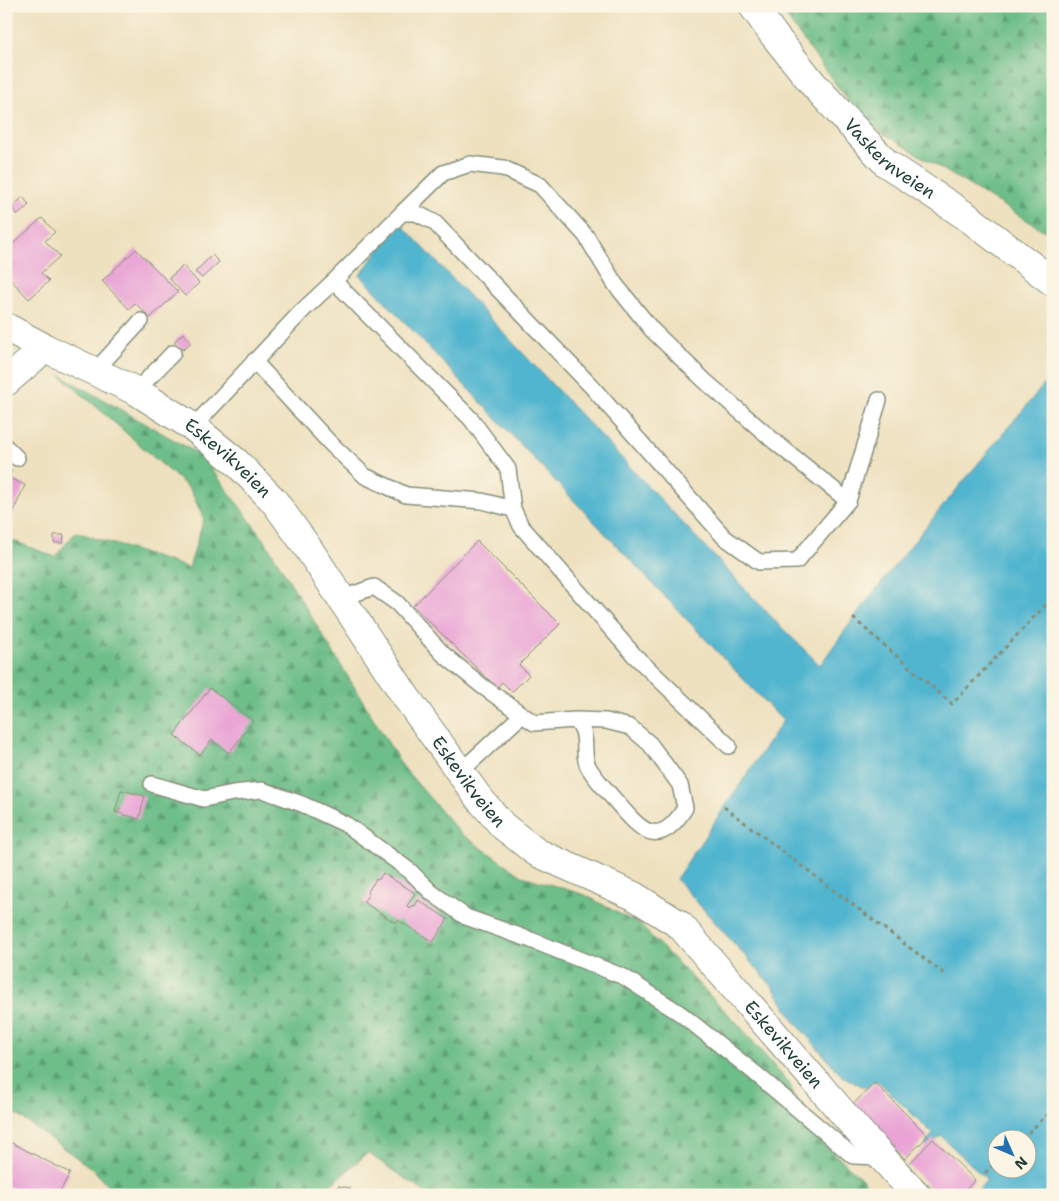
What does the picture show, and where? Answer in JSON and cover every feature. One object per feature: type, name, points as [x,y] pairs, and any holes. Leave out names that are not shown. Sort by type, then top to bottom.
[{"type":"street","name":"Vaskernveien","points":[[753,6],[814,85],[886,163],[966,216],[1053,282]]},
{"type":"street","name":"Eskevikveien","points":[[6,327],[45,348],[136,391],[193,427],[236,462],[274,501],[342,598],[406,697],[478,797],[503,826],[536,852],[634,896],[680,925],[916,1195]]},
{"type":"street","points":[[7,385],[45,348]]},
{"type":"lane","points":[[193,427],[302,311],[443,173],[470,164],[503,168],[540,185],[586,236],[615,284],[652,330],[775,442],[848,501]]},
{"type":"lane","points":[[402,213],[416,213],[434,222],[592,387],[724,537],[759,562],[797,560],[848,501],[879,400]]},
{"type":"lane","points":[[334,281],[471,419],[508,470],[513,509],[521,526],[634,655],[729,746]]},
{"type":"lane","points":[[94,372],[140,321]]},
{"type":"lane","points":[[136,391],[173,353]]},
{"type":"lane","points":[[254,361],[330,444],[364,476],[406,494],[482,501],[513,509]]},
{"type":"lane","points":[[6,447],[17,458]]},
{"type":"lane","points":[[342,598],[374,586],[397,603],[443,654],[482,686],[534,723],[575,720],[606,721],[630,727],[650,744],[680,785],[685,808],[675,823],[662,832],[652,833],[642,828],[627,814],[587,764],[583,730],[575,720]]},
{"type":"lane","points":[[460,772],[522,715]]},
{"type":"lane","points":[[152,784],[204,799],[262,790],[302,804],[347,826],[410,871],[432,892],[466,917],[624,976],[681,1014],[748,1067],[853,1156],[882,1157]]},
{"type":"path","points":[[853,618],[952,704],[1053,597]]},
{"type":"path","points":[[724,807],[947,976]]},
{"type":"path","points":[[1033,1128],[1053,1110]]},
{"type":"green space","points":[[778,6],[1053,6],[1053,236],[863,121]]},
{"type":"green space","points":[[60,375],[202,456],[265,541],[403,767],[460,833],[522,876],[585,895],[640,925],[738,1024],[790,1085],[806,1127],[864,1181],[874,1195],[429,1195],[368,1153],[319,1195],[116,1195],[94,1170],[16,1114],[6,1115],[6,538],[55,557],[76,532],[189,568],[204,519],[190,489]]},
{"type":"water","points":[[402,225],[778,624],[820,665],[874,592],[931,521],[1047,381],[1053,380],[1053,1195],[985,1195],[979,1189],[987,1180],[941,1136],[928,1147],[925,1144],[933,1134],[878,1081],[874,1081],[866,1088],[842,1076],[795,1022],[773,987],[676,879],[783,721],[360,275],[381,247]]},
{"type":"building","points":[[23,197],[29,205],[18,215],[12,207]]},
{"type":"building","points":[[42,218],[55,232],[45,241],[60,256],[41,273],[49,281],[29,299],[6,275],[6,272],[12,267],[6,261],[6,250]]},
{"type":"building","points":[[136,249],[178,292],[150,318],[135,303],[129,309],[102,281]]},
{"type":"building","points":[[212,255],[219,262],[202,278],[195,272]]},
{"type":"building","points":[[183,266],[199,283],[185,296],[169,278]]},
{"type":"building","points":[[183,333],[191,342],[183,350],[174,342]]},
{"type":"building","points":[[6,468],[12,471],[9,478],[25,485],[11,517],[6,515]]},
{"type":"building","points":[[54,535],[64,535],[63,543],[54,543]]},
{"type":"building","points":[[477,541],[560,624],[519,665],[529,675],[512,692],[502,682],[497,688],[413,606]]},
{"type":"building","points":[[210,688],[253,721],[229,753],[212,740],[200,755],[174,735]]},
{"type":"building","points":[[121,790],[145,796],[139,819],[115,812]]},
{"type":"building","points":[[383,873],[415,893],[407,906],[411,908],[413,905],[415,906],[418,900],[448,919],[433,942],[398,920],[396,923],[363,902],[376,879],[378,880]]},
{"type":"building","points":[[875,1083],[928,1136],[905,1159],[852,1105]]},
{"type":"building","points":[[933,1139],[975,1180],[961,1195],[938,1195],[908,1165]]},
{"type":"building","points":[[8,1141],[70,1173],[58,1195],[26,1195],[6,1185],[6,1144]]},
{"type":"building","points":[[338,1186],[350,1188],[348,1195],[336,1195]]}]
